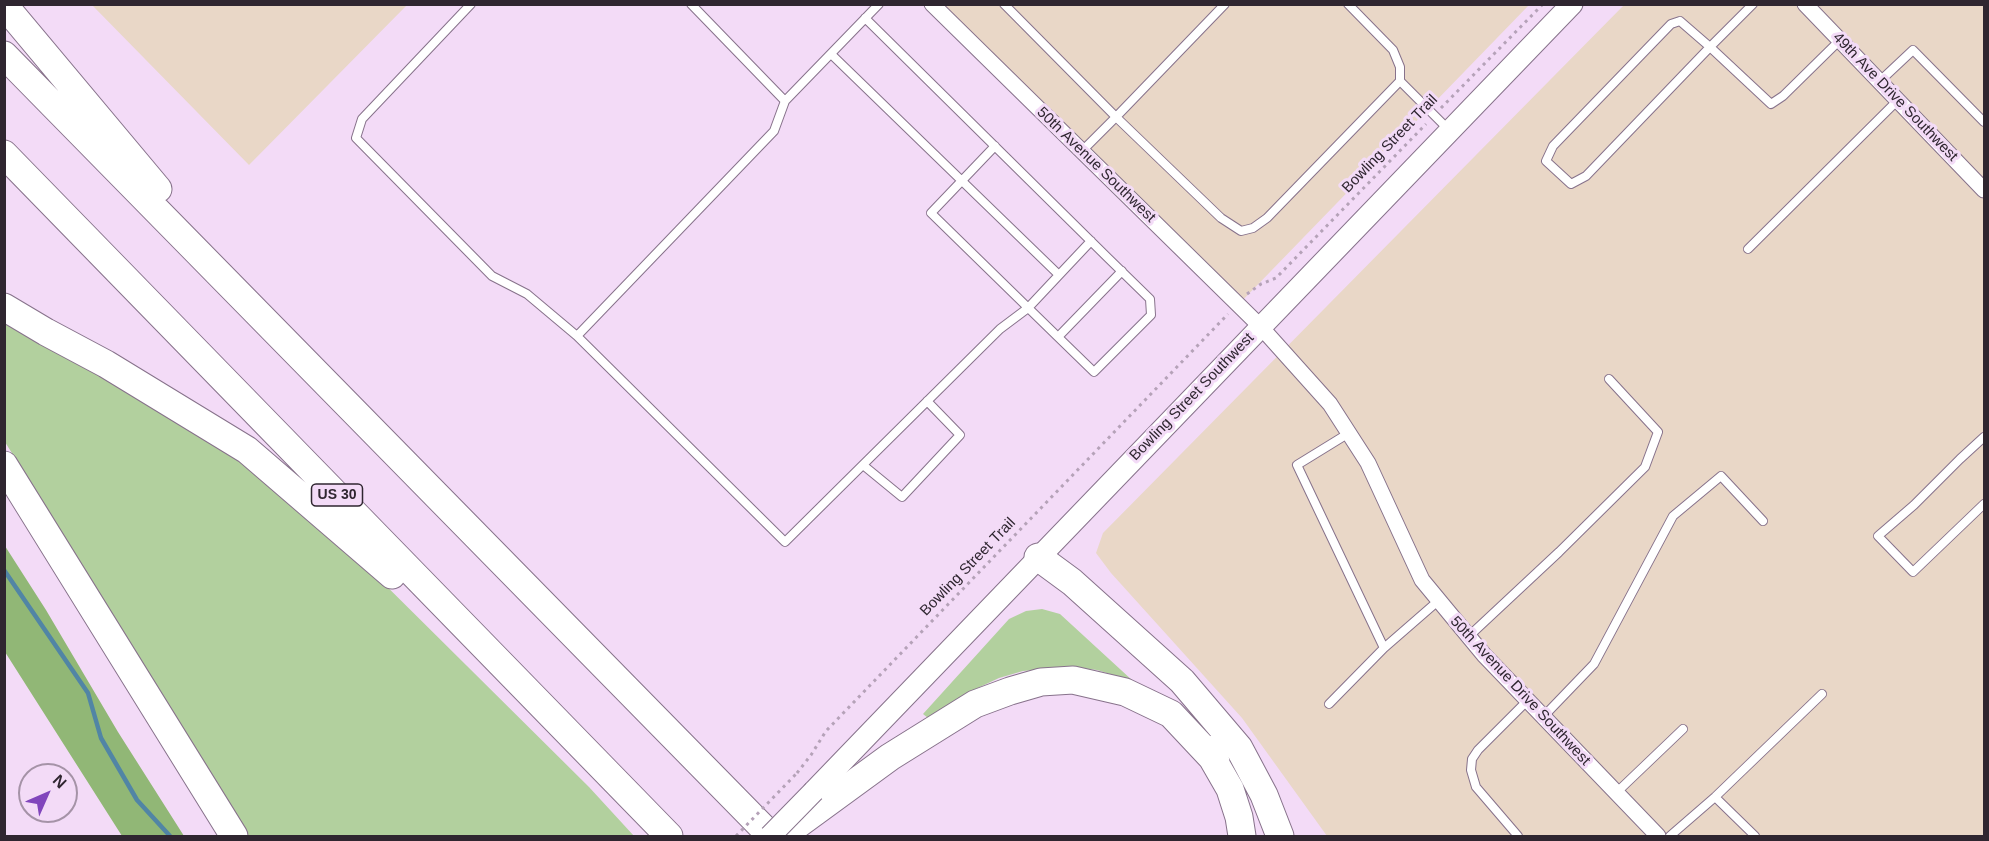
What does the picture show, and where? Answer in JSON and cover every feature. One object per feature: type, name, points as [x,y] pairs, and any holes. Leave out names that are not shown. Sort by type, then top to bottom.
[{"type":"highway","points":[[4,5],[120,142],[263,318]]},
{"type":"highway","points":[[4,55],[771,837]]},
{"type":"highway","name":"US 30","points":[[4,154],[669,837]]},
{"type":"highway","points":[[4,307],[106,364],[247,450],[521,685]]},
{"type":"highway","points":[[4,465],[234,837]]},
{"type":"highway","points":[[1038,557],[1062,590],[1139,664],[1189,720],[1230,789],[1239,817],[1242,837]]},
{"type":"highway","points":[[1038,557],[1072,582],[1189,690],[1239,748],[1264,795],[1280,837]]},
{"type":"highway","points":[[782,837],[821,797],[975,704],[1041,682],[1073,680],[1125,692],[1171,714],[1216,762]]},
{"type":"highway","points":[[601,766],[660,837]]},
{"type":"main road","name":"Bowling Street Southwest","points":[[771,837],[821,797],[1038,557],[1260,326],[1442,123],[1572,4]]},
{"type":"street","name":"50th Avenue Southwest","points":[[932,4],[1260,326]]},
{"type":"street","name":"49th Ave Drive Southwest","points":[[1805,4],[1984,190]]},
{"type":"street","name":"50th Avenue Drive Southwest","points":[[1260,326],[1330,404],[1349,433],[1368,463],[1422,580],[1468,637],[1658,837]]},
{"type":"lane","points":[[471,4],[362,119],[356,138],[492,276],[527,294],[577,336],[785,542],[1000,329],[1028,308],[1091,241]]},
{"type":"lane","points":[[690,4],[785,101]]},
{"type":"lane","points":[[577,336],[774,131],[785,101],[879,4]]},
{"type":"lane","points":[[1004,4],[1116,117],[1221,218],[1241,231],[1253,228],[1267,218],[1400,81],[1400,67],[1393,50],[1348,4]]},
{"type":"lane","points":[[1081,151],[1225,4]]},
{"type":"lane","points":[[1753,4],[1710,47],[1586,176],[1571,184],[1546,161],[1553,146],[1671,24],[1680,21],[1710,47],[1771,104],[1783,96],[1840,40]]},
{"type":"lane","points":[[865,18],[995,146],[1122,272],[1150,299],[1151,315],[1094,372],[931,213],[995,146]]},
{"type":"lane","points":[[1880,81],[1913,50],[1984,122]]},
{"type":"lane","points":[[831,54],[1059,275]]},
{"type":"lane","points":[[1400,81],[1442,123]]},
{"type":"lane","points":[[1748,249],[1898,100]]},
{"type":"lane","points":[[1058,337],[1122,272]]},
{"type":"lane","points":[[1468,637],[1559,552],[1644,467],[1658,432],[1609,379]]},
{"type":"lane","points":[[863,465],[902,497],[960,435],[927,401]]},
{"type":"lane","points":[[1349,433],[1296,465],[1384,648]]},
{"type":"lane","points":[[1984,437],[1914,506],[1878,536],[1913,572],[1984,504]]},
{"type":"lane","points":[[1543,717],[1594,664],[1673,516],[1720,476],[1763,521]]},
{"type":"lane","points":[[1329,704],[1384,648],[1438,600]]},
{"type":"lane","points":[[1670,837],[1822,694]]},
{"type":"lane","points":[[1518,837],[1476,787],[1471,771],[1472,759],[1478,750],[1527,701]]},
{"type":"lane","points":[[1616,793],[1683,729]]},
{"type":"lane","points":[[1715,797],[1755,837]]},
{"type":"path","name":"Bowling Street Trail","points":[[1249,292],[1276,278],[1442,123],[1543,4]]},
{"type":"path","name":"Bowling Street Trail","points":[[736,837],[797,773],[826,730],[1224,319]]},
{"type":"shaded area","points":[[92,5],[407,5],[249,165]]},
{"type":"shaded area","points":[[932,5],[1529,5],[1238,305]]},
{"type":"shaded area","points":[[1624,5],[1984,5],[1984,836],[1327,836],[1242,718],[1111,573],[1096,553],[1103,533]]},
{"type":"green space","points":[[5,322],[206,437],[285,494],[344,544],[589,787],[634,836],[249,836],[5,442]]},
{"type":"green space","points":[[5,546],[184,836],[122,836],[78,767],[78,763],[76,763],[5,652]]},
{"type":"green space","points":[[1042,609],[1060,614],[1133,681],[1097,670],[1072,667],[1023,671],[999,678],[965,694],[928,718],[923,714],[1009,619],[1026,611]]},
{"type":"waterway","points":[[4,570],[88,693],[101,738],[137,800],[170,836]]}]
